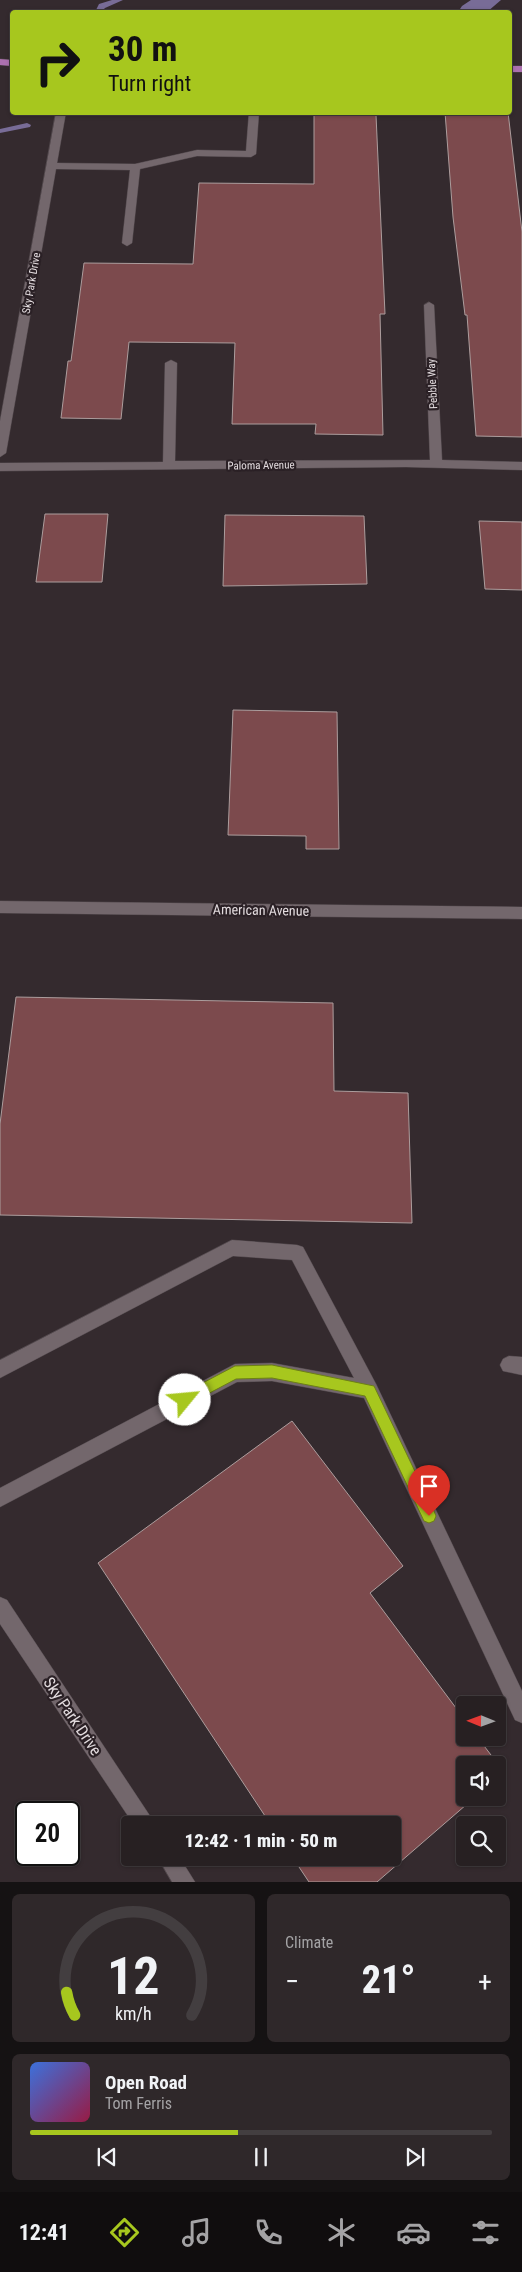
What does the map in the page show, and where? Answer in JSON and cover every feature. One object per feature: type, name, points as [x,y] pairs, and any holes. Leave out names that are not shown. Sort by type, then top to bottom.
[{"type":"street","name":"Sky Park Drive","points":[[0,453],[61,115]]},
{"type":"street","points":[[52,166],[135,167],[197,153],[251,154],[254,115]]},
{"type":"street","points":[[127,243],[135,167]]},
{"type":"street","name":"Pebble Way","points":[[429,305],[436,464]]},
{"type":"street","points":[[169,465],[171,363]]},
{"type":"street","name":"Paloma Avenue","points":[[0,467],[436,464],[522,466]]},
{"type":"street","name":"American Avenue","points":[[0,907],[522,914]]},
{"type":"street","points":[[0,1369],[232,1248],[297,1253],[370,1390],[522,1713]]},
{"type":"street","points":[[0,1498],[235,1373],[272,1372],[370,1390]]},
{"type":"street","name":"Sky Park Drive","points":[[0,1607],[140,1816]]},
{"type":"street","points":[[173,1866],[184,1882]]},
{"type":"building","points":[[314,115],[376,115],[385,314],[380,314],[383,435],[315,434],[316,424],[232,424],[235,343],[129,342],[121,419],[61,418],[68,361],[71,361],[84,263],[193,264],[199,183],[314,184]]},
{"type":"building","points":[[445,115],[508,115],[522,232],[522,437],[476,436],[467,315],[465,315],[453,217]]},
{"type":"building","points":[[45,514],[108,514],[102,582],[36,582]]},
{"type":"building","points":[[225,515],[364,516],[367,584],[223,586]]},
{"type":"building","points":[[479,521],[522,522],[522,590],[485,589]]},
{"type":"building","points":[[233,710],[337,712],[339,849],[306,849],[306,836],[228,835]]},
{"type":"building","points":[[16,997],[333,1003],[334,1091],[408,1093],[412,1223],[0,1215],[0,1124]]},
{"type":"building","points":[[292,1421],[403,1566],[370,1593],[456,1708],[456,1746],[484,1746],[492,1756],[456,1756],[456,1806],[465,1806],[401,1861],[401,1816],[265,1816],[98,1563]]},
{"type":"building","points":[[298,1866],[395,1866],[377,1882],[309,1882]]},
{"type":"waterway","points":[[99,10],[102,6],[119,0]]},
{"type":"waterway","points":[[474,10],[488,0]]},
{"type":"waterway","points":[[0,131],[27,125]]},
{"type":"route","points":[[185,1400],[235,1373],[272,1372],[370,1390],[429,1516]]}]
